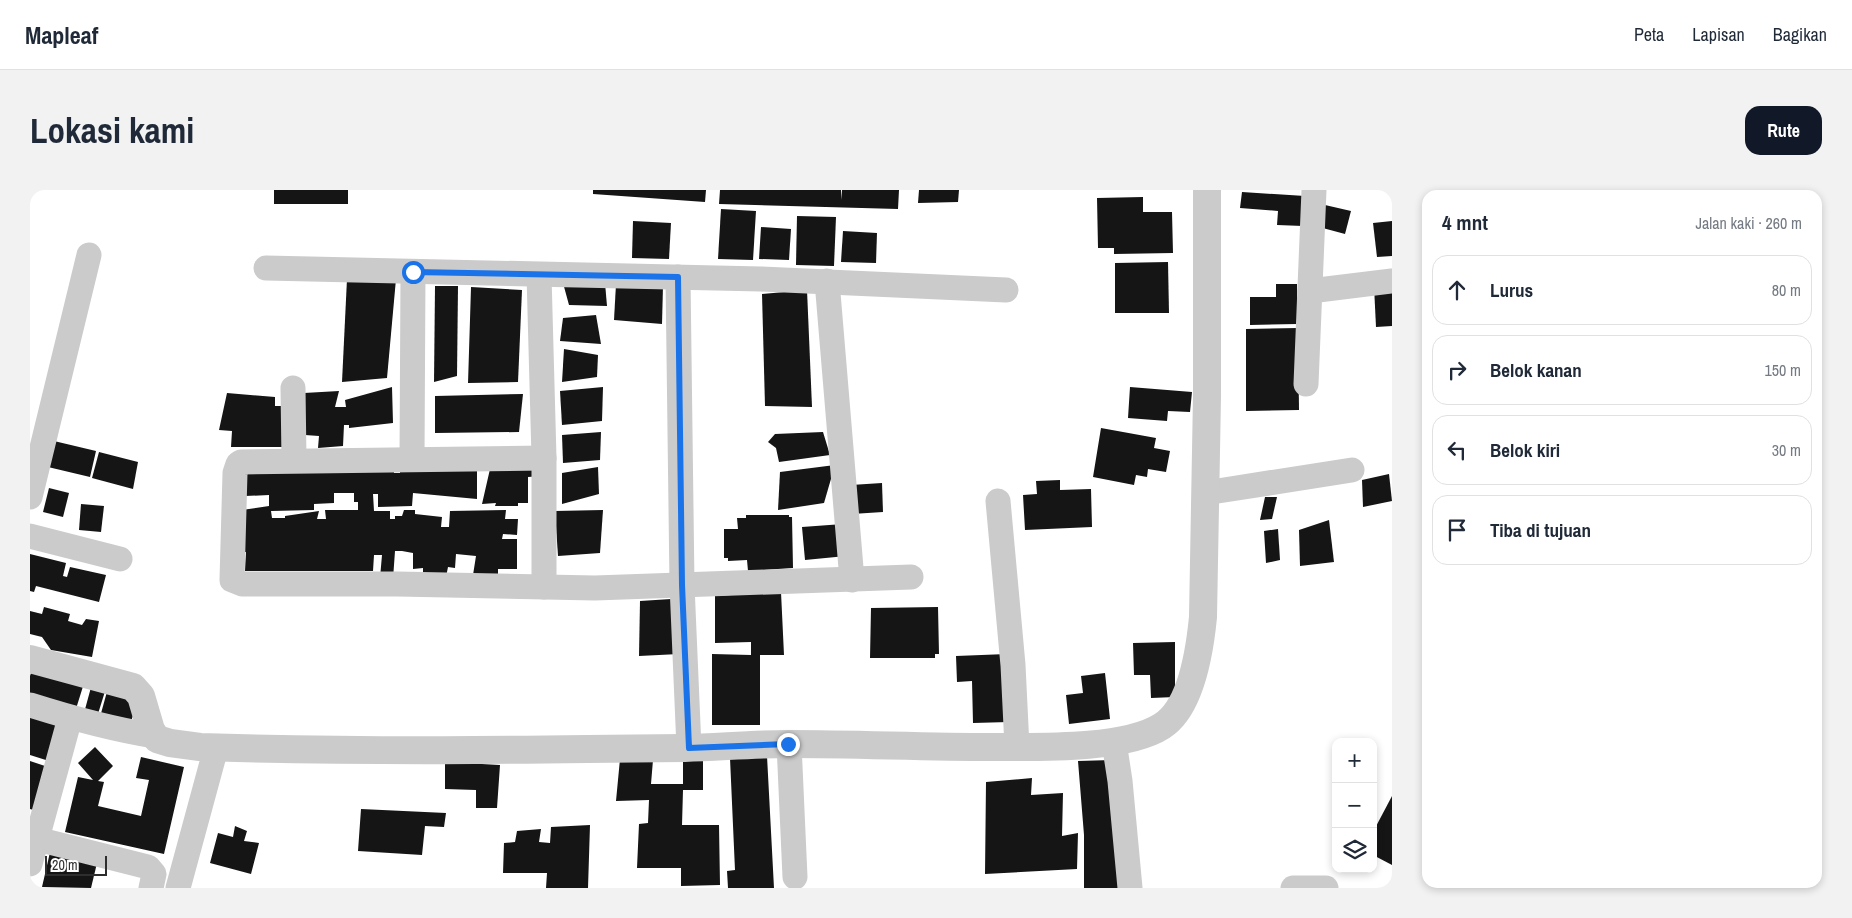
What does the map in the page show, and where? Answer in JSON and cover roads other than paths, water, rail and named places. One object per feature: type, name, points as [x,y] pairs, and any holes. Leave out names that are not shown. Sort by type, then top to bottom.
[{"type":"street","points":[[30,705],[115,730],[154,736],[160,741],[216,748],[417,750],[689,748],[788,744],[1017,747],[1075,746],[1114,742],[1144,735],[1164,726],[1174,716],[1186,694],[1196,667],[1203,616],[1206,492],[1208,190]]},
{"type":"street","points":[[1306,384],[1314,190]]},
{"type":"street","points":[[30,497],[89,255]]},
{"type":"street","points":[[266,268],[827,281],[1006,290]]},
{"type":"street","points":[[412,459],[413,272]]},
{"type":"street","points":[[539,275],[544,458],[544,587]]},
{"type":"street","points":[[678,277],[682,585],[689,748]]},
{"type":"street","points":[[827,281],[852,580]]},
{"type":"street","points":[[1310,291],[1392,281]]},
{"type":"street","points":[[293,388],[294,460]]},
{"type":"street","points":[[544,458],[243,462],[238,464],[235,473],[231,578],[235,582],[242,584],[397,584],[544,587],[682,585],[911,577]]},
{"type":"street","points":[[1206,492],[1352,470]]},
{"type":"street","points":[[998,501],[1013,665],[1017,747]]},
{"type":"street","points":[[30,536],[120,559]]},
{"type":"street","points":[[30,659],[132,687],[141,696],[154,736]]},
{"type":"street","points":[[30,864],[36,830],[70,718]]},
{"type":"street","points":[[1114,742],[1120,781],[1130,888]]},
{"type":"street","points":[[788,744],[795,877]]},
{"type":"street","points":[[178,888],[216,748]]},
{"type":"street","points":[[36,830],[148,868],[154,874],[151,888]]},
{"type":"street","points":[[1293,888],[1326,888]]}]
